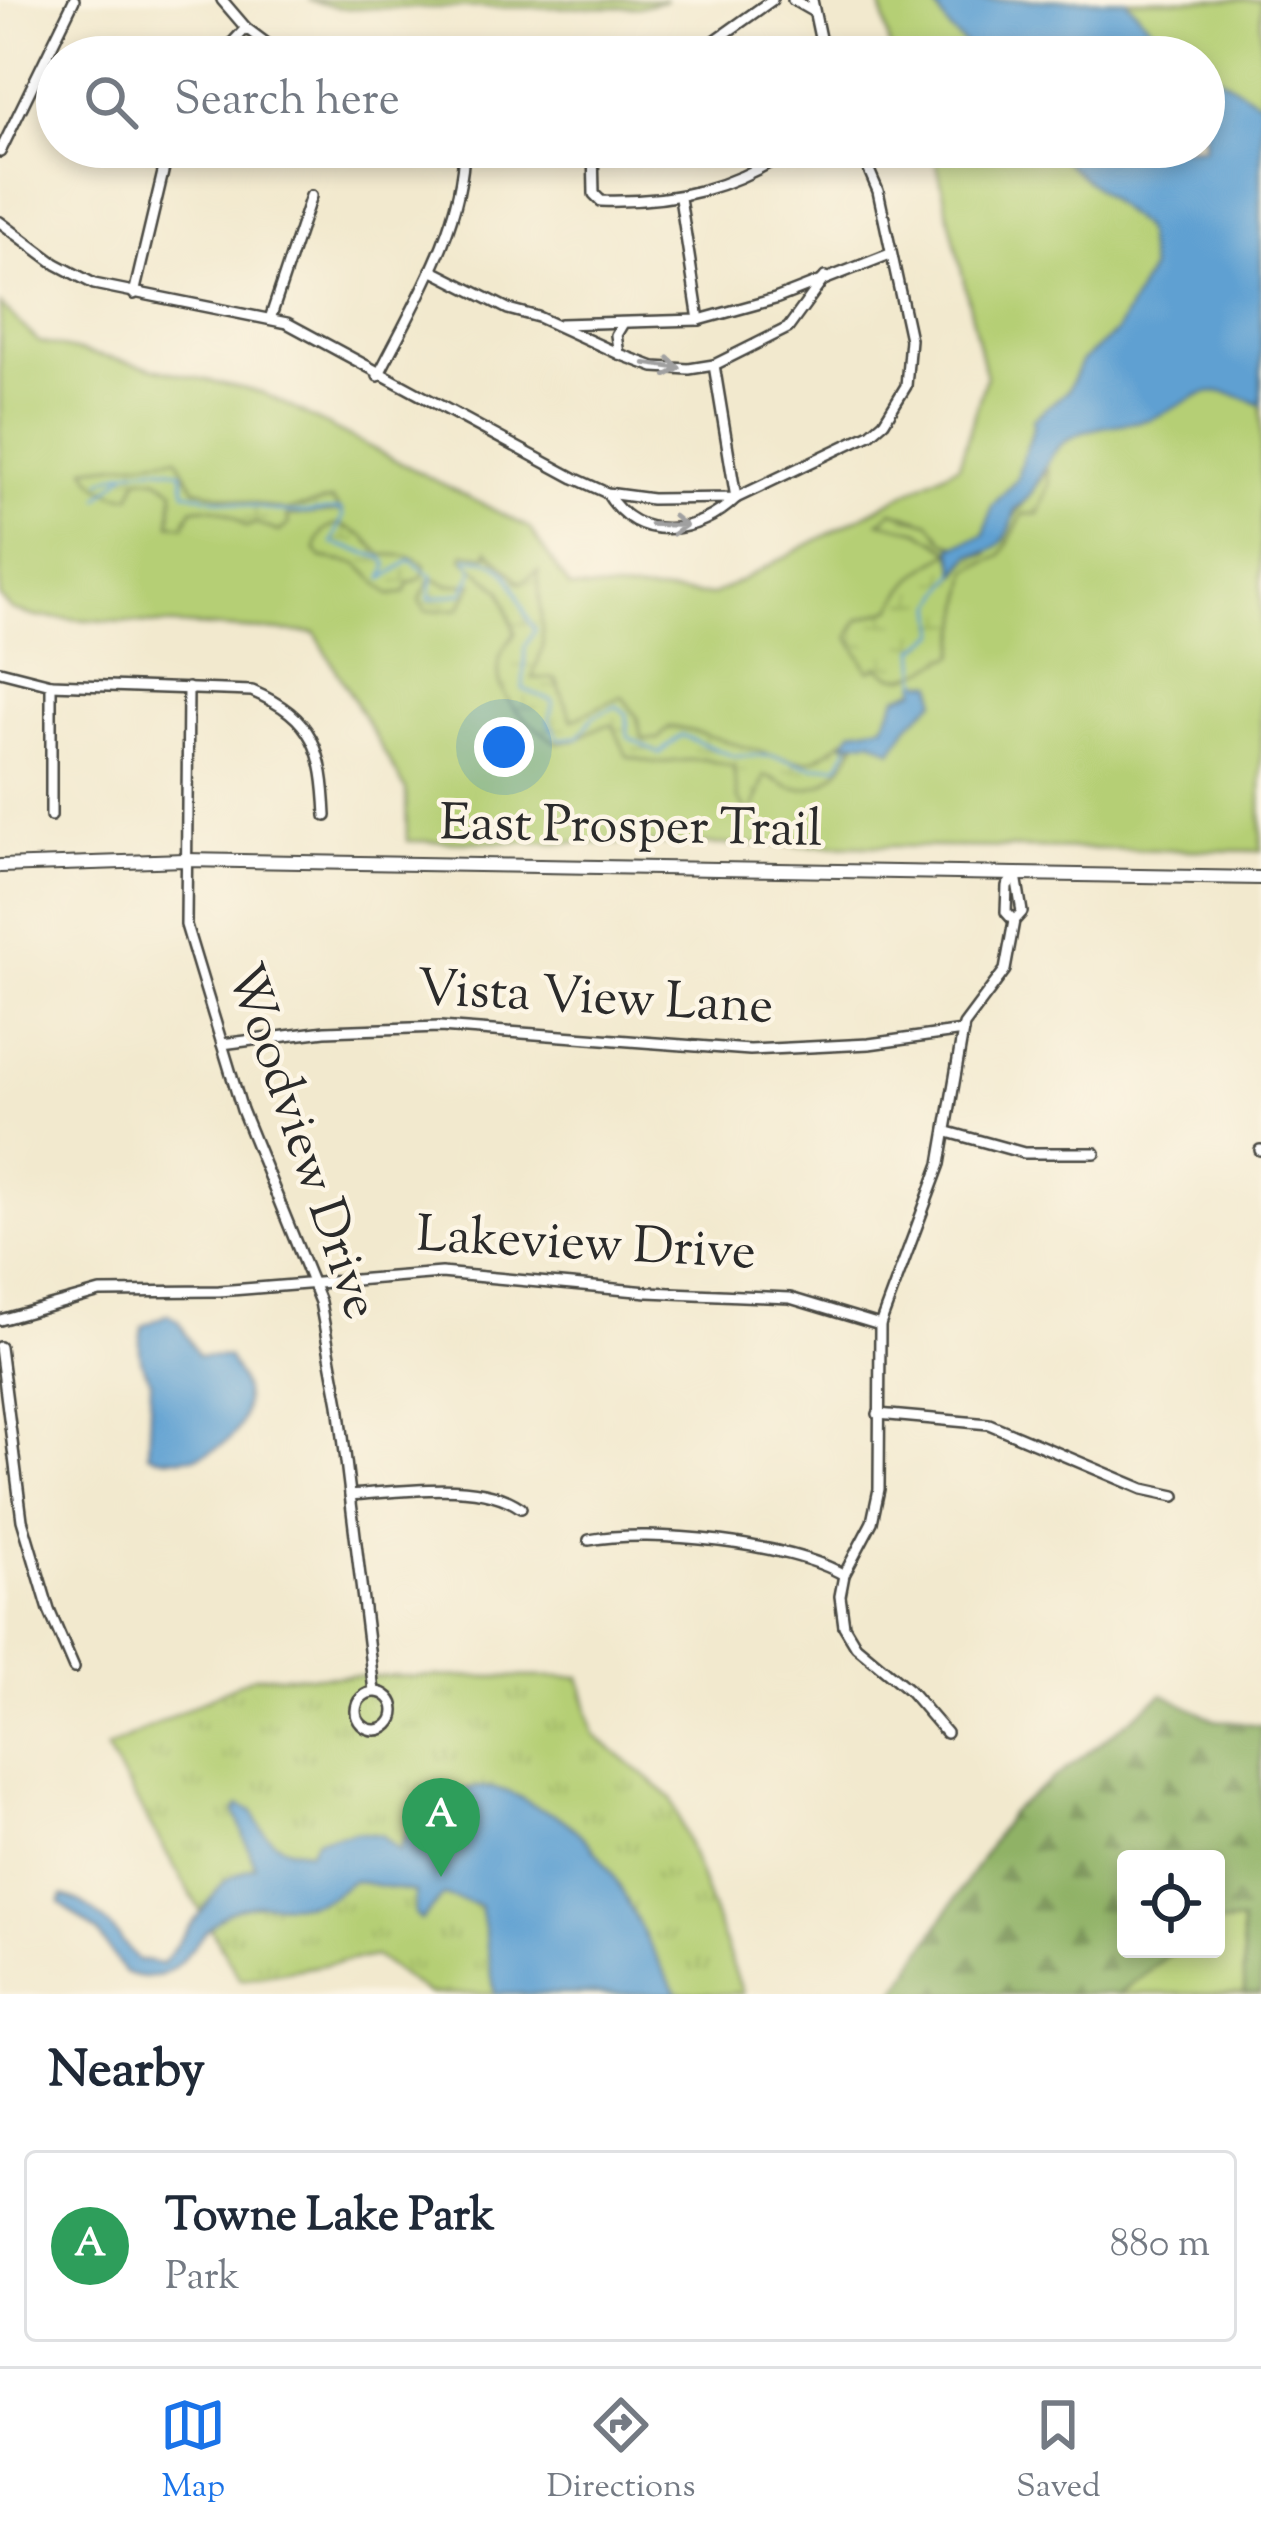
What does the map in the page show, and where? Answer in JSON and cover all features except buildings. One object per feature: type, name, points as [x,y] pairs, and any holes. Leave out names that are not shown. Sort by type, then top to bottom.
[{"type":"main road","name":"East Prosper Trail","points":[[0,866],[185,860],[1261,878]]},
{"type":"street","points":[[56,36],[74,0]]},
{"type":"street","points":[[222,0],[257,36]]},
{"type":"street","points":[[721,36],[772,0]]},
{"type":"street","points":[[793,0],[813,6],[819,36]]},
{"type":"street","points":[[239,36],[246,28]]},
{"type":"street","points":[[0,152],[36,78]]},
{"type":"street","points":[[134,294],[164,168]]},
{"type":"street","points":[[378,376],[431,270],[464,168]]},
{"type":"street","points":[[593,168],[594,194],[601,201],[680,198],[724,186],[756,168]]},
{"type":"street","points":[[0,222],[56,264],[94,284],[270,319],[607,493],[631,520],[662,528],[713,520],[736,498],[870,434],[898,404],[912,362],[871,168]]},
{"type":"street","points":[[270,319],[311,196]]},
{"type":"street","points":[[680,198],[699,320]]},
{"type":"street","points":[[555,324],[699,320],[776,298],[890,254]]},
{"type":"street","points":[[431,270],[508,309],[654,367],[714,365],[788,328],[826,277]]},
{"type":"street","points":[[776,298],[787,309],[788,328]]},
{"type":"street","points":[[619,354],[616,335],[622,325]]},
{"type":"street","points":[[714,365],[736,498]]},
{"type":"street","points":[[607,493],[699,502],[736,498]]},
{"type":"street","points":[[0,671],[51,684],[252,691],[304,722],[324,773],[326,816]]},
{"type":"street","points":[[51,684],[51,816]]},
{"type":"street","name":"Woodview Drive","points":[[188,688],[186,925],[242,1110],[313,1280],[334,1370],[374,1691]]},
{"type":"street","points":[[946,1733],[909,1690],[849,1636],[840,1606],[844,1575],[876,1508],[880,1325],[923,1217],[948,1132],[963,1031],[1005,970],[1014,921],[1006,912],[1007,886],[1016,875]]},
{"type":"street","name":"Vista View Lane","points":[[222,1044],[325,1031],[440,1027],[705,1050],[795,1050],[963,1031]]},
{"type":"street","points":[[948,1132],[1024,1153],[1096,1153]]},
{"type":"street","name":"Lakeview Drive","points":[[0,1320],[100,1292],[219,1291],[441,1273],[648,1292],[760,1295],[813,1302],[880,1325]]},
{"type":"street","points":[[0,1347],[22,1520],[49,1610],[74,1668]]},
{"type":"street","points":[[878,1414],[989,1424],[1143,1489],[1175,1496]]},
{"type":"street","points":[[350,1495],[464,1493],[506,1498],[521,1508]]},
{"type":"street","points":[[589,1540],[614,1535],[761,1545],[795,1552],[844,1575]]},
{"type":"street","points":[[374,1691],[388,1696],[394,1708],[391,1722],[376,1730],[361,1724],[356,1710],[362,1697],[374,1691]]},
{"type":"green space","points":[[308,0],[667,0],[638,7],[340,8]]},
{"type":"green space","points":[[880,0],[1261,0],[1261,851],[407,841],[406,790],[315,633],[37,617],[12,610],[0,597],[0,304],[39,342],[263,393],[529,528],[570,588],[713,595],[959,465],[986,377],[938,168],[1225,168],[1225,36],[888,36]]},
{"type":"green space","points":[[177,457],[195,489],[285,511],[331,500],[342,511],[287,516],[289,524],[279,532],[256,523],[246,527],[207,507],[192,509],[185,525],[170,524],[174,490],[158,479],[139,477],[131,496],[124,496],[98,485],[86,468]]},
{"type":"green space","points":[[1048,469],[1049,485],[1038,514],[1023,514],[1001,556],[969,570],[955,655],[907,677],[879,667],[869,671],[849,637],[859,619],[892,609],[915,576],[951,552],[958,574],[971,555],[987,555]]},
{"type":"green space","points":[[892,511],[930,523],[946,542],[956,545],[951,551],[919,531],[879,522]]},
{"type":"green space","points":[[339,524],[365,537],[382,555],[420,561],[425,565],[422,578],[409,583],[405,593],[390,595],[358,564],[322,558],[316,550],[318,540],[326,529]]},
{"type":"green space","points":[[488,550],[521,583],[538,571],[543,647],[532,678],[556,679],[572,720],[622,696],[637,717],[642,739],[658,739],[669,727],[801,761],[817,758],[844,739],[847,745],[856,743],[839,769],[815,787],[793,788],[765,776],[751,816],[738,799],[733,767],[704,759],[655,763],[627,756],[613,725],[557,743],[515,709],[501,686],[500,658],[515,633],[501,590],[462,558],[465,553],[487,556]]},
{"type":"green space","points":[[431,578],[448,585],[473,584],[459,609],[426,611],[419,601]]},
{"type":"green space","points":[[254,1676],[580,1677],[594,1735],[672,1798],[743,1994],[428,1994],[375,1956],[240,1979],[106,1749]]},
{"type":"green space","points":[[1163,1694],[1215,1720],[1261,1725],[1261,1994],[1245,1994],[1241,1922],[1225,1923],[1225,1850],[1117,1850],[1117,1958],[1164,1958],[1118,1994],[894,1994],[1011,1812]]},
{"type":"green space","points":[[1241,1922],[1245,1994],[1118,1994],[1164,1958],[1225,1958],[1225,1923]]},
{"type":"water","points":[[931,0],[1126,0],[1159,36],[956,36]]},
{"type":"water","points":[[1225,80],[1261,103],[1261,405],[1229,393],[1208,393],[1150,419],[1073,437],[1049,459],[1031,494],[1015,509],[1002,541],[989,551],[971,555],[956,574],[952,547],[984,535],[992,506],[1018,478],[1033,419],[1068,390],[1081,362],[1116,332],[1150,270],[1144,229],[1072,168],[1225,168]]},
{"type":"water","points":[[917,682],[934,683],[936,700],[908,726],[892,751],[872,740],[844,743],[853,730],[884,725],[897,697],[916,690]]},
{"type":"water","points":[[168,1314],[179,1321],[198,1356],[228,1357],[244,1392],[239,1427],[229,1440],[182,1458],[148,1454],[151,1380],[142,1362],[140,1340],[143,1326]]},
{"type":"water","points":[[469,1788],[494,1788],[516,1796],[561,1818],[585,1839],[616,1881],[678,1994],[495,1994],[480,1906],[444,1895],[421,1920],[415,1914],[415,1892],[354,1881],[311,1903],[236,1909],[212,1926],[181,1961],[157,1976],[124,1972],[98,1933],[60,1903],[63,1896],[87,1906],[138,1960],[162,1964],[225,1880],[255,1866],[235,1812],[239,1805],[253,1811],[274,1841],[289,1848],[310,1851],[317,1839],[355,1832],[381,1835],[399,1850],[419,1807]]},
{"type":"waterway","points":[[102,481],[131,470],[163,468],[182,472],[185,491],[202,496],[291,513],[341,510],[343,517],[332,543],[383,558],[388,565],[383,579],[410,560],[432,576],[429,599],[463,593],[474,570],[467,558],[497,565],[513,584],[535,630],[525,647],[523,689],[553,701],[549,722],[559,739],[579,737],[593,717],[617,706],[627,714],[628,737],[659,754],[681,735],[733,756],[772,756],[813,767],[839,765],[849,746]]},
{"type":"waterway","points":[[99,498],[128,471]]},
{"type":"waterway","points":[[919,685],[916,649],[938,633],[935,605],[956,572]]},
{"type":"place","name":"Towne Lake Park","points":[[441,1877]]}]
